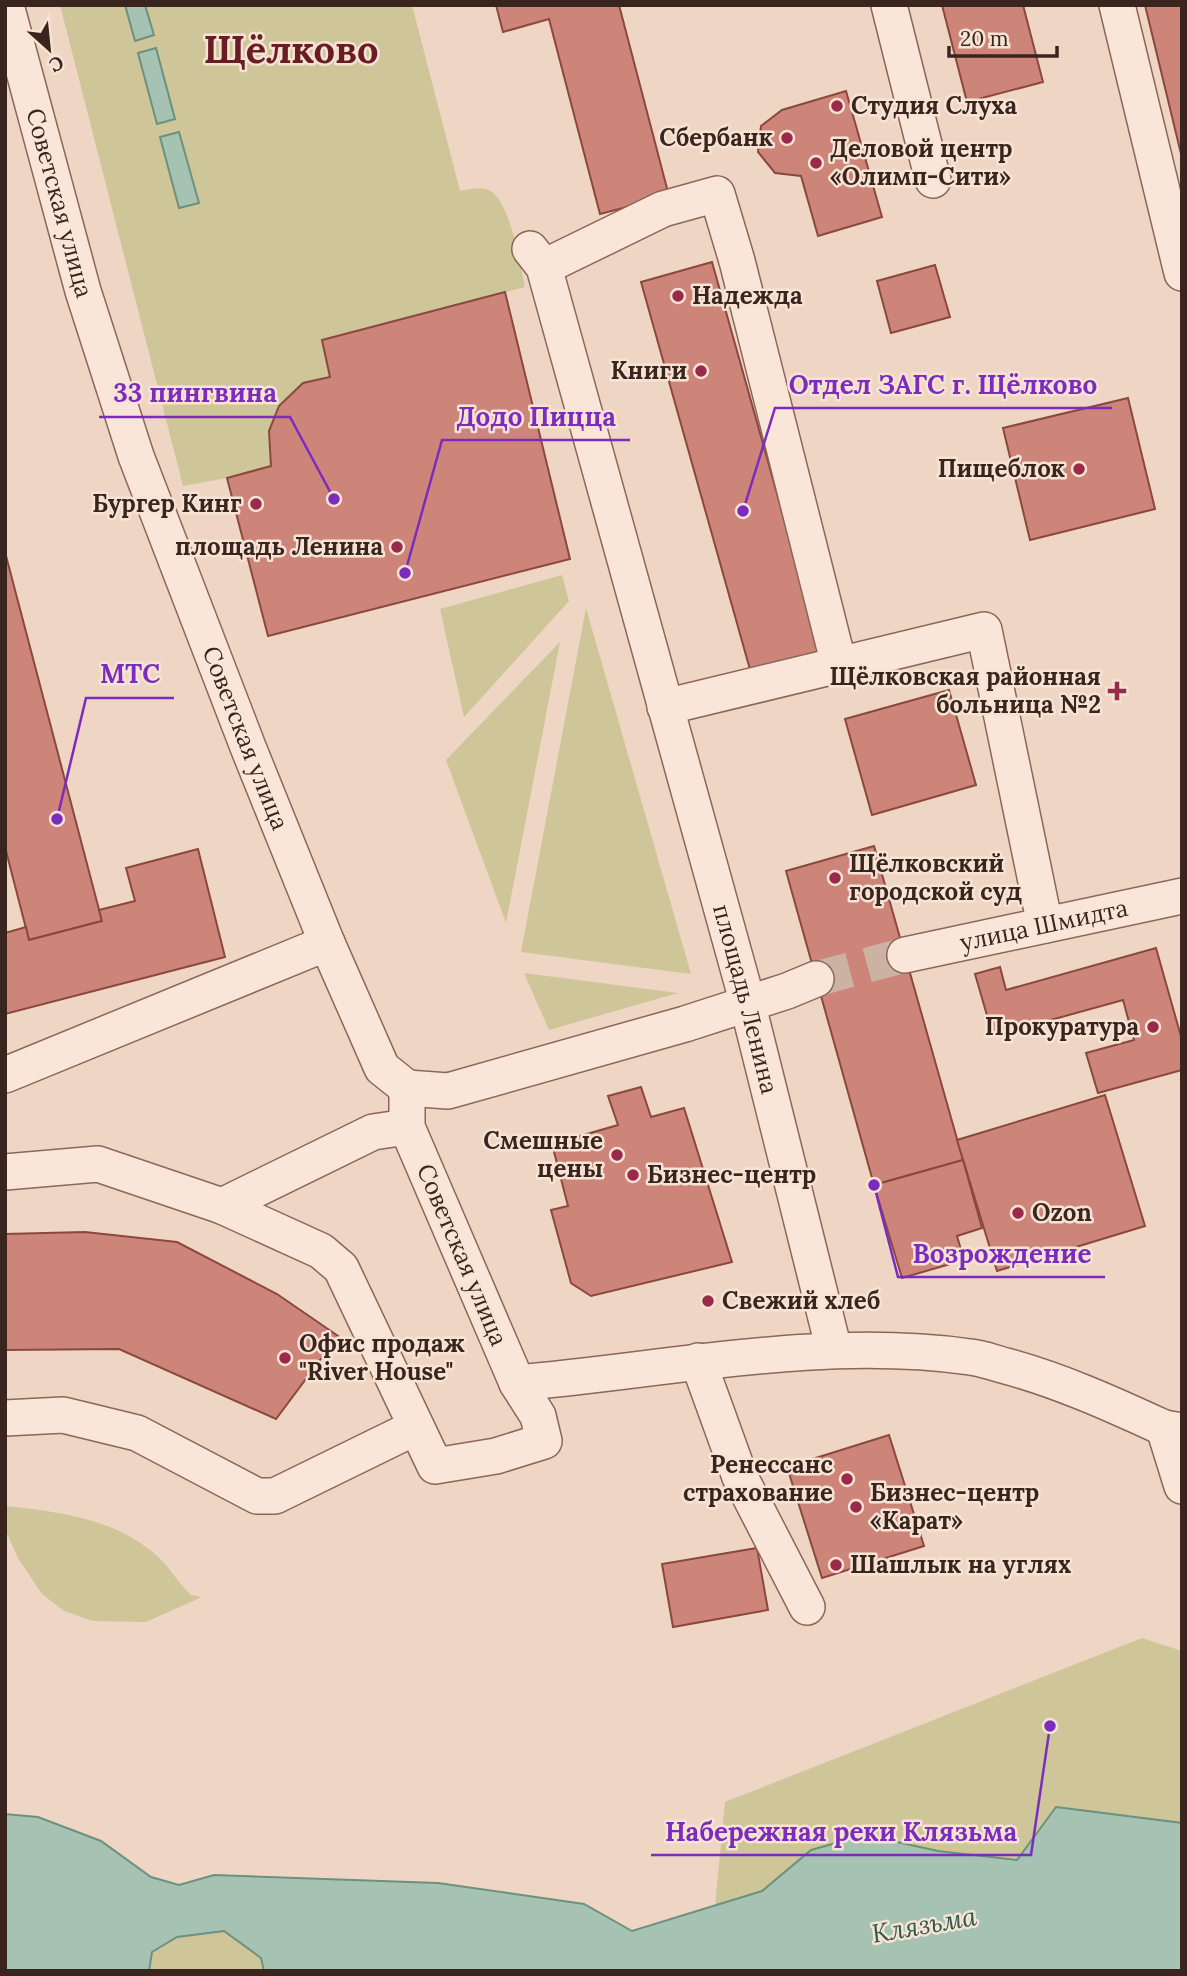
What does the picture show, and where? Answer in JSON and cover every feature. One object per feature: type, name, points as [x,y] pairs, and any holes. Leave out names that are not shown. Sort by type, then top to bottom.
[{"type":"street","points":[[889,5],[933,180]]},
{"type":"street","points":[[1117,5],[1182,273]]},
{"type":"street","name":"Советская улица","points":[[8,23],[83,291],[136,456],[327,943],[382,1068],[407,1088],[407,1127],[517,1383],[538,1416],[544,1441],[496,1456],[435,1466],[416,1427]]},
{"type":"street","name":"площадь Ленина","points":[[834,1350],[748,1004],[537,258],[663,209],[717,194],[737,261],[839,665]]},
{"type":"street","points":[[665,707],[984,630],[1045,925]]},
{"type":"street","name":"улица Шмидта","points":[[905,955],[1182,896]]},
{"type":"street","points":[[5,1074],[327,943]]},
{"type":"street","points":[[407,1088],[448,1091],[748,1004],[816,979]]},
{"type":"street","points":[[222,1206],[373,1132],[407,1127]]},
{"type":"street","points":[[5,1172],[98,1164],[222,1206],[321,1251],[341,1268],[416,1427],[275,1496],[257,1496],[137,1433],[63,1415],[5,1418]]},
{"type":"street","points":[[517,1383],[698,1361],[834,1350],[973,1357],[1042,1376],[1173,1429],[1182,1486]]},
{"type":"street","points":[[698,1361],[740,1477],[807,1607]]},
{"type":"shaded area","points":[[60,5],[412,5],[460,191],[484,189],[499,199],[514,236],[525,287],[323,340],[330,377],[303,383],[279,406],[269,431],[271,466],[183,486]]},
{"type":"shaded area","points":[[562,575],[569,601],[464,717],[440,609]]},
{"type":"shaded area","points":[[586,608],[691,974],[521,952]]},
{"type":"shaded area","points":[[560,642],[506,923],[446,760]]},
{"type":"shaded area","points":[[524,973],[678,993],[549,1030]]},
{"type":"shaded area","points":[[6,1506],[65,1514],[121,1532],[155,1554],[191,1595],[202,1597],[146,1622],[93,1621],[64,1611],[42,1594],[18,1558],[5,1529]]},
{"type":"shaded area","points":[[1142,1638],[1182,1651],[1182,1823],[1129,1815],[1017,1860],[938,1851],[865,1835],[811,1850],[762,1891],[715,1906],[725,1802]]},
{"type":"shaded area","points":[[224,1931],[262,1958],[264,1971],[149,1971],[152,1952],[177,1937]]},
{"type":"water","points":[[125,5],[145,5],[154,35],[135,41]]},
{"type":"water","points":[[156,48],[175,119],[157,124],[138,53]]},
{"type":"water","points":[[179,132],[199,203],[179,208],[160,137]]},
{"type":"water","name":"Клязьма","points":[[1056,1807],[1182,1823],[1182,1971],[264,1971],[261,1958],[224,1931],[177,1937],[152,1952],[149,1971],[5,1971],[5,1814],[38,1817],[101,1841],[151,1877],[179,1885],[214,1875],[438,1883],[584,1904],[632,1931],[762,1891],[811,1850],[865,1835],[938,1851],[1017,1860]]},
{"type":"building","points":[[496,5],[619,5],[669,196],[600,214],[549,19],[503,32]]},
{"type":"building","points":[[942,5],[1023,5],[1043,82],[967,102]]},
{"type":"building","points":[[1145,5],[1182,5],[1182,158]]},
{"type":"building","name":"Деловой центр «Олимп-Сити»","points":[[846,91],[882,217],[818,236],[801,176],[775,173],[758,152],[761,126],[782,110]]},
{"type":"building","points":[[712,262],[822,654],[751,673],[641,282]]},
{"type":"building","points":[[935,265],[950,317],[891,333],[877,281]]},
{"type":"building","points":[[505,292],[570,559],[268,636],[227,478],[271,466],[269,431],[279,406],[303,383],[330,377],[322,340]]},
{"type":"building","name":"Пищеблок","points":[[1128,398],[1155,509],[1030,540],[1003,428]]},
{"type":"building","points":[[5,552],[102,921],[29,940],[5,847]]},
{"type":"building","points":[[949,690],[976,785],[872,815],[845,719]]},
{"type":"building","points":[[874,846],[963,1160],[874,1185],[786,871]]},
{"type":"building","points":[[198,849],[225,957],[5,1014],[5,933],[26,927],[29,940],[102,921],[99,910],[135,901],[126,868]]},
{"type":"building","points":[[1156,948],[1182,1040],[1182,1070],[1098,1093],[1086,1053],[1134,1040],[1123,1000],[993,1036],[975,974],[1000,967],[1006,990]]},
{"type":"building","name":"Бизнес-центр","points":[[641,1087],[651,1117],[684,1108],[732,1262],[591,1296],[571,1283],[551,1210],[568,1206],[552,1144],[618,1125],[608,1096]]},
{"type":"building","points":[[1105,1095],[1145,1226],[997,1271],[957,1140]]},
{"type":"building","points":[[963,1160],[982,1228],[957,1236],[964,1260],[902,1278],[874,1185]]},
{"type":"building","points":[[85,1232],[177,1242],[277,1294],[338,1336],[276,1419],[119,1349],[5,1350],[5,1234]]},
{"type":"building","name":"Бизнес-центр «Карат»","points":[[889,1435],[924,1546],[822,1578],[787,1467]]},
{"type":"building","points":[[757,1548],[768,1610],[673,1627],[662,1564]]},
{"type":"tunnel","points":[[816,979],[905,955]]},
{"type":"place","name":"Студия Слуха","points":[[837,106]]},
{"type":"place","name":"Сбербанк","points":[[787,138]]},
{"type":"place","name":"Деловой центр «Олимп-Сити»","points":[[816,163]]},
{"type":"place","name":"Надежда","points":[[678,296]]},
{"type":"place","name":"Книги","points":[[701,371]]},
{"type":"place","name":"Пищеблок","points":[[1079,469]]},
{"type":"place","name":"33 пингвина","points":[[334,499]]},
{"type":"place","name":"Бургер Кинг","points":[[256,504]]},
{"type":"place","name":"Отдел ЗАГС г. Щёлково","points":[[743,511]]},
{"type":"place","name":"площадь Ленина","points":[[397,547]]},
{"type":"place","name":"Додо Пицца","points":[[405,573]]},
{"type":"place","name":"Щёлковская районная больница №2","points":[[1117,691]]},
{"type":"place","name":"МТС","points":[[57,819]]},
{"type":"place","name":"Щёлковский городской суд","points":[[835,878]]},
{"type":"place","name":"Прокуратура","points":[[1153,1027]]},
{"type":"place","name":"Смешные цены","points":[[617,1155]]},
{"type":"place","name":"Бизнес-центр","points":[[633,1175]]},
{"type":"place","name":"Возрождение","points":[[874,1185]]},
{"type":"place","name":"Ozon","points":[[1018,1213]]},
{"type":"place","name":"Свежий хлеб","points":[[708,1301]]},
{"type":"place","name":"Офис продаж \"River House\"","points":[[285,1358]]},
{"type":"place","name":"Ренессанс страхование","points":[[847,1479]]},
{"type":"place","name":"Бизнес-центр «Карат»","points":[[856,1507]]},
{"type":"place","name":"Шашлык на углях","points":[[836,1565]]},
{"type":"place","name":"Набережная реки Клязьма","points":[[1050,1726]]},
{"type":"district","name":"Щёлково","points":[[291,50]]}]
